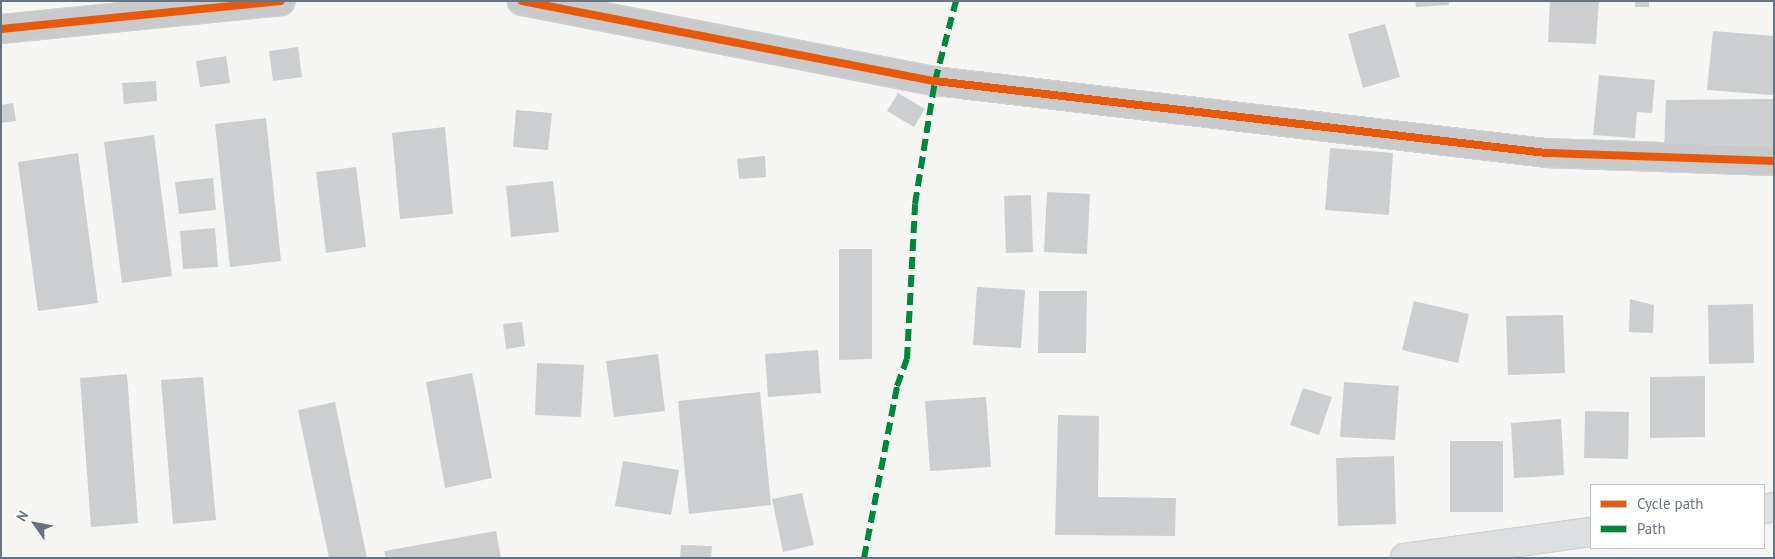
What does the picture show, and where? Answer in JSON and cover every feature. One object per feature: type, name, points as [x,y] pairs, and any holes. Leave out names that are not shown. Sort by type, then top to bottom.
[{"type":"main road","points":[[1405,558],[1590,532]]},
{"type":"street","points":[[1,29],[281,1]]},
{"type":"street","points":[[522,1],[974,86],[1546,153],[1774,161]]},
{"type":"building","points":[[1415,1],[1449,1],[1449,5],[1416,7]]},
{"type":"building","points":[[1550,1],[1599,1],[1596,44],[1548,42]]},
{"type":"building","points":[[1635,1],[1649,1],[1649,7],[1635,7]]},
{"type":"building","points":[[1385,24],[1400,77],[1363,88],[1348,34]]},
{"type":"building","points":[[1713,31],[1774,36],[1773,95],[1707,90]]},
{"type":"building","points":[[298,47],[302,77],[273,81],[269,51]]},
{"type":"building","points":[[226,56],[230,83],[200,87],[196,61]]},
{"type":"building","points":[[1599,75],[1655,80],[1652,113],[1637,112],[1635,138],[1593,135]]},
{"type":"building","points":[[156,81],[157,101],[124,104],[122,83]]},
{"type":"building","points":[[898,93],[925,109],[914,127],[887,111]]},
{"type":"building","points":[[1774,99],[1774,152],[1664,150],[1666,100]]},
{"type":"building","points":[[13,103],[16,121],[1,123],[1,105]]},
{"type":"building","points":[[516,110],[552,113],[548,150],[513,147]]},
{"type":"building","points":[[266,118],[281,261],[230,267],[215,124]]},
{"type":"building","points":[[445,127],[453,214],[400,219],[392,133]]},
{"type":"building","points":[[154,135],[172,276],[122,283],[104,142]]},
{"type":"building","points":[[1330,148],[1393,153],[1389,215],[1325,210]]},
{"type":"building","points":[[78,153],[98,303],[38,311],[18,162]]},
{"type":"building","points":[[765,156],[766,177],[739,179],[737,159]]},
{"type":"building","points":[[356,167],[366,247],[326,253],[316,172]]},
{"type":"building","points":[[213,178],[216,210],[179,214],[175,182]]},
{"type":"building","points":[[553,181],[559,232],[511,237],[506,186]]},
{"type":"building","points":[[1047,192],[1090,194],[1087,254],[1044,252]]},
{"type":"building","points":[[1031,195],[1033,252],[1006,253],[1004,196]]},
{"type":"building","points":[[215,228],[218,267],[183,269],[180,231]]},
{"type":"building","points":[[839,249],[872,249],[872,359],[839,360]]},
{"type":"building","points":[[977,287],[1025,290],[1021,348],[973,345]]},
{"type":"building","points":[[1039,291],[1087,291],[1086,353],[1038,353]]},
{"type":"building","points":[[1630,299],[1654,305],[1653,333],[1629,332]]},
{"type":"building","points":[[1414,301],[1469,314],[1458,363],[1402,350]]},
{"type":"building","points":[[1753,304],[1754,363],[1709,364],[1708,305]]},
{"type":"building","points":[[1563,315],[1565,373],[1508,375],[1506,316]]},
{"type":"building","points":[[522,322],[525,346],[506,349],[503,324]]},
{"type":"building","points":[[818,350],[821,393],[768,397],[765,354]]},
{"type":"building","points":[[658,354],[665,411],[614,417],[606,361]]},
{"type":"building","points":[[537,363],[584,365],[581,417],[535,415]]},
{"type":"building","points":[[472,373],[492,478],[445,488],[426,382]]},
{"type":"building","points":[[127,374],[138,523],[91,527],[80,378]]},
{"type":"building","points":[[1705,376],[1705,437],[1650,438],[1650,377]]},
{"type":"building","points":[[203,377],[216,520],[173,524],[161,380]]},
{"type":"building","points":[[1344,382],[1399,386],[1395,440],[1340,437]]},
{"type":"building","points":[[1303,388],[1332,397],[1319,435],[1290,425]]},
{"type":"building","points":[[760,392],[771,505],[689,514],[678,401]]},
{"type":"building","points":[[986,397],[991,467],[930,471],[925,401]]},
{"type":"building","points":[[335,402],[367,558],[329,558],[298,410]]},
{"type":"building","points":[[1585,411],[1629,412],[1628,459],[1584,458]]},
{"type":"building","points":[[1058,415],[1099,416],[1098,497],[1176,498],[1175,536],[1055,535]]},
{"type":"building","points":[[1561,419],[1564,475],[1514,478],[1511,423]]},
{"type":"building","points":[[1450,441],[1503,441],[1503,512],[1450,512]]},
{"type":"building","points":[[1394,456],[1396,524],[1338,526],[1336,458]]},
{"type":"building","points":[[623,461],[679,470],[671,515],[615,506]]},
{"type":"building","points":[[802,493],[814,545],[783,552],[772,499]]},
{"type":"building","points":[[496,531],[501,558],[386,558],[384,551]]},
{"type":"building","points":[[681,545],[712,546],[711,558],[680,558]]},
{"type":"marked path","points":[[864,558],[897,386],[907,359],[915,204],[935,81],[956,1]]},
{"type":"cycle path","points":[[1,29],[281,1]]},
{"type":"cycle path","points":[[522,1],[935,81],[1546,153],[1774,161]]}]
